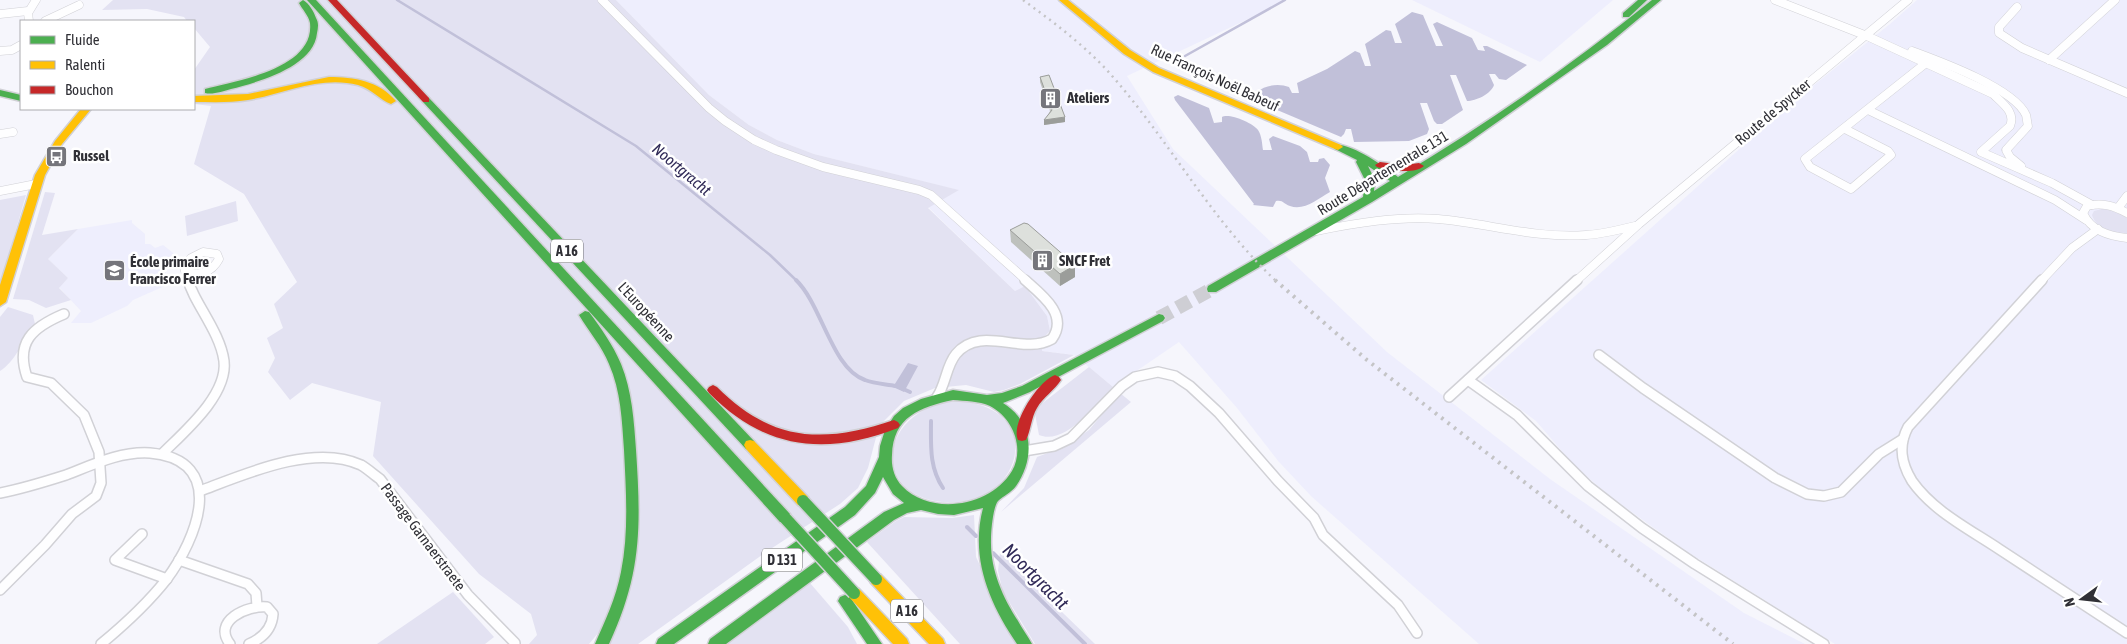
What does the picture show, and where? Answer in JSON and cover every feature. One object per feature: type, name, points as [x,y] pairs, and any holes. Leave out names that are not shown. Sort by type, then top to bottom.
[{"type":"main road","points":[[195,92],[221,89],[256,80],[283,68],[300,56],[311,43],[315,30],[311,12],[301,0]]},
{"type":"main road","name":"A 16","points":[[311,0],[705,431],[850,597],[902,644]]},
{"type":"main road","name":"L'Européenne","points":[[332,0],[938,644]]},
{"type":"main road","name":"Rue François Noël Babeuf","points":[[1064,0],[1127,52],[1156,70],[1378,165],[1402,168],[1427,164]]},
{"type":"main road","name":"Route Départementale 131","points":[[1562,72],[1643,0]]},
{"type":"main road","name":"Route Départementale 131","points":[[1212,289],[1368,200],[1497,119],[1604,43],[1657,0]]},
{"type":"main road","points":[[195,99],[242,98],[327,81],[347,80],[361,82],[384,94],[460,165]]},
{"type":"main road","points":[[0,87],[20,91]]},
{"type":"main road","points":[[0,93],[20,98]]},
{"type":"main road","points":[[0,302],[8,281],[36,184],[56,147],[85,110]]},
{"type":"main road","name":"Rue François Noël Babeuf","points":[[1341,150],[1396,183]]},
{"type":"main road","points":[[1361,162],[1370,178],[1371,190],[1368,200]]},
{"type":"main road","name":"Rue François Noël Babeuf","points":[[1378,165],[1396,183]]},
{"type":"main road","points":[[548,261],[607,347],[618,372],[626,410],[633,517],[632,558],[622,602],[602,644]]},
{"type":"main road","points":[[987,400],[1019,393],[1159,318]]},
{"type":"main road","points":[[640,327],[694,372],[740,415],[767,429],[805,438],[842,440],[867,437],[894,425],[913,408],[937,397],[961,395],[987,400],[1000,406],[1011,415],[1022,436]]},
{"type":"main road","points":[[894,425],[885,444],[883,460],[887,474],[894,486],[906,497],[920,505],[932,508],[954,510],[976,506],[1006,489],[1016,477],[1022,464],[1024,451],[1022,436],[1024,420],[1032,402],[1051,384],[1080,362]]},
{"type":"main road","name":"D 131","points":[[663,644],[862,501],[875,485],[883,460]]},
{"type":"main road","points":[[992,498],[986,516],[984,536],[986,564],[990,583],[998,602],[1025,644]]},
{"type":"main road","name":"D 131","points":[[715,644],[889,516],[905,508],[920,505]]},
{"type":"main road","points":[[850,597],[875,644]]},
{"type":"street","points":[[29,20],[28,11],[36,0]]},
{"type":"street","points":[[602,0],[722,120],[752,138],[786,154],[838,170],[919,190],[931,195],[1045,298],[1057,314],[1059,327],[1055,336],[1049,342],[1036,345],[993,340],[977,342],[956,353],[950,362],[945,387],[937,397]]},
{"type":"street","points":[[1775,0],[2002,91],[2023,108],[2028,119],[2028,126],[2007,148],[2007,152],[2017,163],[2036,176]]},
{"type":"street","name":"Route de Spycker","points":[[1449,397],[1639,224],[1908,0]]},
{"type":"street","points":[[2049,60],[2115,0]]},
{"type":"street","points":[[47,20],[79,5]]},
{"type":"street","points":[[2017,8],[2000,26],[1999,33],[2014,44],[2127,93]]},
{"type":"street","points":[[0,14],[28,11]]},
{"type":"street","points":[[0,51],[12,50],[20,46]]},
{"type":"street","points":[[1845,129],[1888,151],[1892,155],[1851,189],[1813,169],[1805,161],[1806,157],[1831,137],[1845,129],[1928,61]]},
{"type":"street","points":[[1928,61],[1985,90],[2004,103],[2012,116],[2012,124],[1981,152],[2075,194],[2090,205]]},
{"type":"street","points":[[1868,110],[2055,200],[2098,230],[2114,236],[2127,238]]},
{"type":"street","points":[[0,134],[12,132]]},
{"type":"street","points":[[0,190],[36,184]]},
{"type":"street","points":[[2118,208],[2127,196]]},
{"type":"street","points":[[2055,200],[2090,205],[2103,204],[2118,208],[2127,213]]},
{"type":"street","points":[[2086,220],[2084,213],[2090,205]]},
{"type":"street","name":"Route de Spycker","points":[[1314,232],[1364,222],[1401,218],[1456,221],[1533,234],[1561,236],[1605,233],[1639,224]]},
{"type":"street","points":[[2098,230],[2072,248],[1908,427],[1903,439],[1902,453],[1909,474],[1920,490],[1935,506],[1962,526],[2127,632]]},
{"type":"street","points":[[162,454],[213,398],[221,384],[224,372],[223,356],[190,286],[191,274]]},
{"type":"street","points":[[0,590],[46,545],[72,514],[96,496],[101,483],[101,462],[98,447],[82,412],[51,383],[27,377],[23,366],[23,347],[28,338],[40,324],[64,314]]},
{"type":"street","points":[[1599,355],[1643,388],[1775,478],[1807,494],[1824,496],[1841,492],[1879,454],[1903,439]]},
{"type":"street","points":[[948,369],[952,385],[961,395]]},
{"type":"street","points":[[1024,451],[1054,446],[1071,438],[1122,386],[1135,377],[1158,372],[1176,376],[1219,412],[1278,481],[1314,518],[1323,535],[1398,605],[1417,633]]},
{"type":"street","points":[[1468,380],[1522,420],[1588,486],[1642,528],[1695,564],[1824,644]]},
{"type":"street","points":[[0,493],[32,486],[101,462],[138,453],[162,454],[190,466],[198,478],[200,491],[195,525],[179,560],[167,579],[133,616],[101,644]]},
{"type":"street","name":"Passage Garnaerstraete","points":[[200,491],[291,460],[330,459],[364,468],[380,480],[472,601],[515,643]]},
{"type":"street","points":[[142,534],[115,560],[167,579]]},
{"type":"street","points":[[179,560],[248,584],[256,593],[256,606]]},
{"type":"street","points":[[230,644],[224,637],[229,622],[239,612],[256,606],[270,609],[273,614],[273,621],[263,636],[249,644]]},
{"type":"shaded area","points":[[113,0],[616,0],[709,95],[749,125],[777,140],[814,154],[959,190],[928,208],[1015,291],[1025,286],[1047,316],[1050,331],[1045,336],[1042,351],[1074,355],[1020,384],[1004,390],[994,392],[966,385],[935,388],[904,401],[879,426],[868,468],[858,488],[840,504],[769,550],[638,644],[597,644],[599,632],[589,644],[529,644],[537,635],[531,614],[479,574],[373,456],[381,402],[312,383],[290,400],[268,372],[275,358],[267,338],[283,328],[274,304],[297,282],[244,194],[194,164],[211,106],[195,104],[195,69],[210,47],[195,29],[195,20],[186,20],[184,17],[147,9],[102,10]]},
{"type":"shaded area","points":[[616,0],[1284,0],[1261,13],[1127,76],[1173,149],[1387,352],[1550,479],[1744,613],[1805,644],[1479,644],[1312,497],[1279,462],[1237,408],[1179,342],[1113,387],[1074,355],[1042,351],[1050,331],[1047,316],[1025,286],[1015,291],[928,207],[958,190],[814,154],[777,140],[749,125],[709,95]]},
{"type":"shaded area","points":[[1412,0],[1613,0],[1540,62]]},
{"type":"shaded area","points":[[1917,0],[2127,0],[2127,644],[1835,644],[1686,551],[1608,495],[1573,464],[1536,421],[1481,380],[1783,110]]},
{"type":"shaded area","points":[[1412,12],[1423,15],[1436,46],[1443,46],[1433,24],[1437,22],[1472,38],[1478,50],[1485,51],[1483,46],[1487,46],[1527,65],[1506,80],[1499,79],[1495,74],[1489,74],[1494,85],[1490,91],[1471,101],[1467,101],[1456,75],[1450,75],[1463,110],[1442,124],[1437,124],[1427,103],[1420,103],[1429,129],[1427,134],[1409,141],[1354,142],[1351,129],[1346,129],[1341,137],[1270,107],[1258,99],[1257,92],[1272,85],[1289,87],[1292,93],[1299,93],[1297,83],[1327,69],[1355,51],[1360,53],[1365,66],[1371,66],[1365,44],[1386,30],[1391,31],[1395,43],[1402,43],[1395,24]]},
{"type":"shaded area","points":[[1178,95],[1209,108],[1214,123],[1222,122],[1222,117],[1230,116],[1251,124],[1259,132],[1263,150],[1272,150],[1269,139],[1273,136],[1300,146],[1307,152],[1310,162],[1318,162],[1319,159],[1324,158],[1330,165],[1325,178],[1330,192],[1306,206],[1295,207],[1279,201],[1276,201],[1273,207],[1253,205],[1175,100],[1174,97]]},
{"type":"shaded area","points":[[45,192],[55,193],[42,235],[78,229],[48,259],[68,278],[59,288],[71,300],[46,308],[29,300],[13,299]]},
{"type":"shaded area","points":[[26,195],[1,281],[0,282],[0,200]]},
{"type":"shaded area","points":[[236,201],[238,221],[187,236],[185,216]]},
{"type":"shaded area","points":[[2102,209],[2114,211],[2127,218],[2127,233],[2111,231],[2097,224],[2092,215],[2094,211]]},
{"type":"shaded area","name":"École primaire Francisco Ferrer","points":[[132,220],[132,223],[145,234],[145,244],[150,244],[155,248],[163,245],[177,256],[166,270],[166,277],[164,279],[167,285],[133,300],[127,306],[91,323],[71,323],[81,311],[59,287],[68,278],[48,259],[78,229]]},
{"type":"shaded area","points":[[8,307],[33,315],[35,324],[15,356],[0,371],[0,317]]},
{"type":"shaded area","points":[[908,363],[918,366],[904,392],[893,387]]},
{"type":"shaded area","points":[[1089,367],[1113,387],[1080,422],[1070,429],[1059,435],[1049,437],[1039,435],[1035,414],[1040,405]]},
{"type":"shaded area","points":[[1120,393],[1131,402],[1001,512],[1024,488],[1037,457],[1066,446],[1089,430]]},
{"type":"shaded area","points":[[956,401],[985,407],[1005,420],[1014,437],[1015,456],[1007,475],[992,490],[970,500],[942,502],[918,496],[902,484],[894,468],[893,451],[899,434],[911,419],[931,407]]},
{"type":"shaded area","points":[[974,515],[976,557],[1017,644],[960,644],[867,542],[904,517],[952,518]]},
{"type":"shaded area","points":[[1000,552],[1095,644],[1035,644],[1003,592],[998,571]]},
{"type":"shaded area","points":[[810,583],[848,627],[857,644],[728,644]]},
{"type":"shaded area","points":[[453,592],[494,637],[485,644],[377,644]]},
{"type":"building","name":"Ateliers","points":[[1049,75],[1065,117],[1044,120],[1052,110],[1040,77]]},
{"type":"building","points":[[1024,223],[1028,224],[1075,265],[1060,274],[1010,230]]},
{"type":"waterway","name":"Noortgracht","points":[[397,0],[636,146],[770,255],[796,280]]},
{"type":"waterway","points":[[1185,56],[1285,0]]},
{"type":"waterway","name":"Noortgracht","points":[[796,280],[805,291],[844,363],[854,374],[865,380],[896,386]]},
{"type":"waterway","name":"Noortgracht","points":[[901,388],[910,392]]},
{"type":"waterway","name":"Noortgracht","points":[[931,421],[933,464],[938,480],[943,488]]},
{"type":"waterway","name":"Noortgracht","points":[[967,527],[976,536]]},
{"type":"waterway","name":"Noortgracht","points":[[993,553],[1085,644]]},
{"type":"tunnel","points":[[1159,318],[1212,289]]},
{"type":"railway","points":[[1023,0],[1076,41],[1105,68],[1148,121],[1230,231],[1275,280]]},
{"type":"railway","points":[[1275,280],[1367,360],[1733,644]]},
{"type":"traffic: fast","points":[[311,0],[785,518]]},
{"type":"traffic: fast","points":[[1626,15],[1643,0]]},
{"type":"traffic: fast","points":[[1212,289],[1313,232],[1463,142],[1604,43],[1657,0]]},
{"type":"traffic: fast","points":[[208,91],[257,79],[275,72],[292,63],[304,52],[312,39],[314,24],[303,3]]},
{"type":"traffic: fast","points":[[0,93],[20,98]]},
{"type":"traffic: fast","points":[[426,100],[750,445]]},
{"type":"traffic: fast","points":[[1338,147],[1370,162],[1398,182]]},
{"type":"traffic: fast","points":[[1361,162],[1370,180],[1368,200]]},
{"type":"traffic: fast","points":[[585,315],[608,349],[621,381],[627,412],[632,481],[633,529],[628,574],[622,596],[602,644]]},
{"type":"traffic: fast","points":[[987,400],[1003,398],[1026,389],[1159,318]]},
{"type":"traffic: fast","points":[[953,395],[980,398],[1004,409],[1018,426],[1023,448],[1022,459],[1019,470],[1011,483],[992,498],[970,507],[954,509],[923,505],[909,499],[898,490],[889,478],[885,464],[886,446],[893,426],[901,416],[926,402],[953,395]]},
{"type":"traffic: fast","points":[[663,644],[850,511],[871,489],[883,461]]},
{"type":"traffic: fast","points":[[992,499],[984,539],[989,575],[1003,610],[1025,644]]},
{"type":"traffic: fast","points":[[803,501],[876,579]]},
{"type":"traffic: fast","points":[[715,644],[889,516],[905,508],[920,505]]},
{"type":"traffic: fast","points":[[785,518],[854,593]]},
{"type":"traffic: fast","points":[[845,601],[875,644]]},
{"type":"traffic: slow","points":[[1063,0],[1127,52],[1156,70],[1338,147]]},
{"type":"traffic: slow","points":[[195,99],[241,98],[312,82],[345,80],[361,83],[376,89],[391,101]]},
{"type":"traffic: slow","points":[[0,302],[40,175],[58,143],[85,110]]},
{"type":"traffic: slow","points":[[750,445],[803,501]]},
{"type":"traffic: slow","points":[[876,579],[938,644]]},
{"type":"traffic: slow","points":[[854,593],[902,644]]},
{"type":"traffic: jam","points":[[332,0],[426,100]]},
{"type":"traffic: jam","points":[[1380,165],[1403,168],[1419,166]]},
{"type":"traffic: jam","points":[[1022,436],[1026,419],[1037,398],[1055,380]]},
{"type":"traffic: jam","points":[[713,390],[730,407],[759,426],[797,438],[817,440],[856,437],[894,425]]},
{"type":"place","name":"Ateliers","points":[[1051,98]]},
{"type":"place","name":"Russel","points":[[57,156]]},
{"type":"place","name":"SNCF Fret","points":[[1043,261]]},
{"type":"place","name":"École primaire Francisco Ferrer","points":[[114,271]]}]
